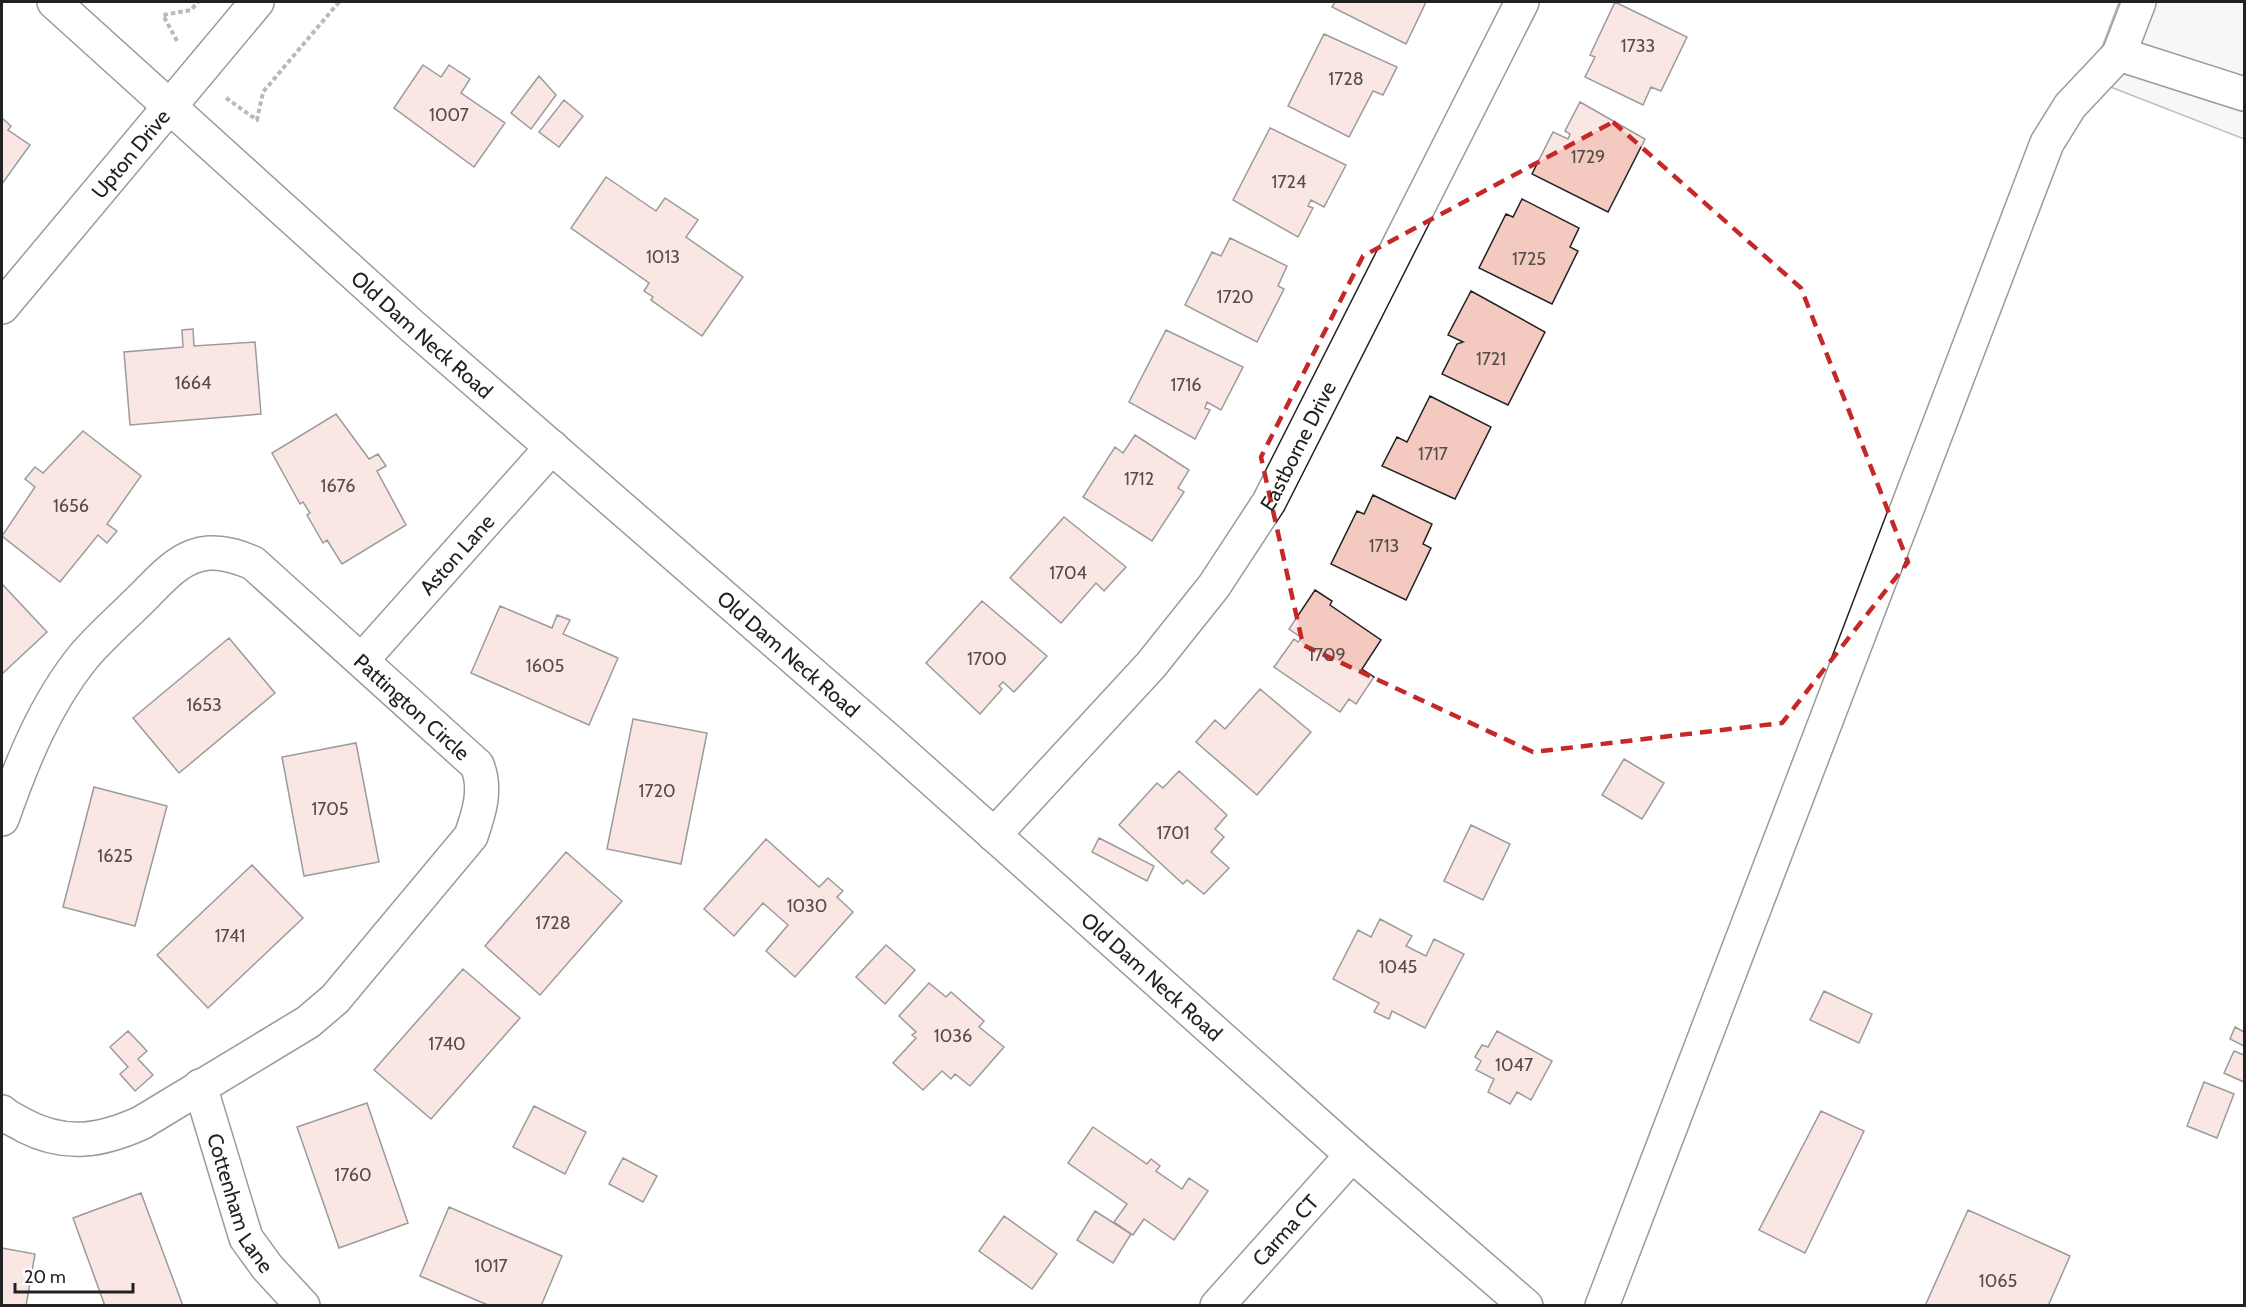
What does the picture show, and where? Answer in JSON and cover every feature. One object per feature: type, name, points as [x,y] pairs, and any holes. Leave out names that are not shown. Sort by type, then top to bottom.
[{"type":"street","name":"Old Dam Neck Road","points":[[54,2],[412,326],[994,835],[1352,1155],[1526,1305]]},
{"type":"street","name":"Upton Drive","points":[[2,307],[257,2]]},
{"type":"street","name":"Eastborne Drive","points":[[994,835],[1150,665],[1214,586],[1269,502],[1522,2]]},
{"type":"street","points":[[1602,1305],[2047,143],[2070,106],[2119,54],[2139,2]]},
{"type":"street","points":[[2119,54],[2244,94]]},
{"type":"street","name":"Aston Lane","points":[[362,660],[552,447]]},
{"type":"street","name":"Pattington Circle","points":[[2,819],[24,759],[54,700],[84,656],[170,570],[188,558],[208,553],[229,554],[253,563],[477,765],[481,776],[481,809],[471,836],[335,999],[308,1022],[141,1123],[117,1134],[91,1140],[65,1139],[40,1133],[2,1112]]},
{"type":"street","name":"Cottenham Lane","points":[[200,1086],[246,1238],[267,1267],[303,1305]]},
{"type":"street","name":"Carma CT","points":[[1217,1305],[1352,1155]]},
{"type":"path","points":[[195,75],[256,120],[263,92],[339,2]]},
{"type":"highlighted area","points":[[1613,122],[1801,288],[1908,562],[1782,723],[1533,752],[1303,645],[1261,457],[1363,256]]},
{"type":"shaded area","points":[[2119,2],[2244,2],[2244,139],[2090,79]]},
{"type":"building","points":[[1335,2],[1426,2],[1406,44],[1332,7]]},
{"type":"building","points":[[1615,2],[1687,37],[1661,91],[1651,87],[1643,105],[1585,77],[1595,57],[1590,55]]},
{"type":"building","points":[[1324,34],[1397,67],[1383,95],[1373,91],[1349,137],[1288,106]]},
{"type":"building","points":[[423,65],[441,77],[449,65],[470,79],[461,93],[505,123],[474,167],[394,108]]},
{"type":"building","points":[[539,76],[556,95],[531,129],[511,113]]},
{"type":"building","points":[[564,100],[583,116],[559,147],[539,132]]},
{"type":"building","points":[[1580,102],[1645,139],[1608,212],[1532,174],[1553,132],[1568,139],[1570,134],[1565,131]]},
{"type":"building","points":[[2,118],[11,126],[8,130],[30,145],[2,184]]},
{"type":"building","points":[[1270,128],[1346,165],[1324,207],[1311,200],[1308,206],[1313,208],[1298,237],[1233,200]]},
{"type":"building","points":[[606,177],[656,211],[665,198],[698,220],[686,237],[743,277],[702,336],[651,300],[653,297],[644,291],[649,283],[571,228]]},
{"type":"building","points":[[1522,199],[1579,228],[1570,247],[1578,251],[1552,304],[1479,268],[1506,214],[1513,217]]},
{"type":"building","points":[[1230,238],[1287,266],[1278,286],[1284,289],[1257,342],[1185,305],[1212,252],[1221,256]]},
{"type":"building","points":[[1471,291],[1545,332],[1508,405],[1442,374],[1457,344],[1463,342],[1448,335]]},
{"type":"building","points":[[193,329],[194,346],[255,342],[261,414],[130,425],[124,352],[183,347],[182,330]]},
{"type":"building","points":[[1166,330],[1243,367],[1221,410],[1207,402],[1205,408],[1210,410],[1195,439],[1129,402]]},
{"type":"building","points":[[1430,396],[1491,427],[1455,499],[1382,466],[1397,437],[1407,442]]},
{"type":"building","points":[[336,414],[369,459],[378,454],[386,466],[377,471],[406,525],[342,564],[327,540],[323,543],[307,515],[310,513],[303,502],[300,504],[272,453]]},
{"type":"building","points":[[83,431],[141,476],[107,524],[117,531],[107,543],[98,535],[60,582],[2,536],[35,487],[25,479],[35,467],[43,473]]},
{"type":"building","points":[[1135,435],[1189,470],[1178,488],[1184,492],[1152,541],[1083,497],[1115,447],[1123,453]]},
{"type":"building","points":[[1373,495],[1432,524],[1423,544],[1431,548],[1406,600],[1331,564],[1357,511],[1364,514]]},
{"type":"building","points":[[1064,517],[1126,567],[1104,591],[1096,583],[1061,623],[1010,578]]},
{"type":"building","points":[[2,584],[47,632],[2,674]]},
{"type":"building","points":[[1315,590],[1332,601],[1330,605],[1381,640],[1362,669],[1374,677],[1356,704],[1349,699],[1340,712],[1274,667],[1294,639],[1298,642],[1302,638],[1289,629]]},
{"type":"building","points":[[982,601],[1047,656],[1014,692],[1003,682],[999,686],[1002,689],[980,714],[926,663]]},
{"type":"building","points":[[500,606],[552,628],[557,615],[570,620],[563,634],[618,658],[589,725],[471,673]]},
{"type":"building","points":[[229,638],[275,693],[179,773],[133,718]]},
{"type":"building","points":[[1260,689],[1311,732],[1257,795],[1196,742],[1215,720],[1225,729]]},
{"type":"building","points":[[633,719],[707,733],[681,864],[607,849]]},
{"type":"building","points":[[356,743],[379,862],[304,876],[282,757]]},
{"type":"building","points":[[1624,759],[1664,783],[1642,819],[1602,795]]},
{"type":"building","points":[[1179,771],[1227,815],[1215,829],[1224,837],[1211,852],[1229,868],[1204,894],[1187,880],[1183,884],[1119,825],[1157,783],[1163,788]]},
{"type":"building","points":[[94,787],[167,806],[135,926],[63,907]]},
{"type":"building","points":[[1471,825],[1510,844],[1483,900],[1444,881]]},
{"type":"building","points":[[1099,838],[1154,866],[1147,881],[1092,852]]},
{"type":"building","points":[[766,839],[819,887],[828,878],[843,891],[837,897],[853,912],[795,977],[766,951],[788,925],[763,903],[734,936],[704,909]]},
{"type":"building","points":[[566,852],[622,901],[540,995],[485,946]]},
{"type":"building","points":[[252,865],[303,918],[208,1008],[157,955]]},
{"type":"building","points":[[1380,919],[1412,936],[1406,946],[1426,956],[1434,939],[1464,954],[1425,1028],[1392,1011],[1389,1019],[1374,1012],[1379,1003],[1333,979],[1358,930],[1371,937]]},
{"type":"building","points":[[886,945],[915,970],[885,1004],[856,977]]},
{"type":"building","points":[[463,969],[520,1018],[431,1119],[374,1070]]},
{"type":"building","points":[[929,983],[946,997],[951,992],[984,1021],[979,1027],[1004,1047],[970,1086],[955,1074],[951,1079],[942,1071],[923,1090],[893,1063],[916,1038],[912,1035],[916,1032],[899,1016]]},
{"type":"building","points":[[1824,991],[1872,1014],[1859,1043],[1810,1020]]},
{"type":"building","points":[[2235,1027],[2244,1032],[2244,1046],[2230,1039]]},
{"type":"building","points":[[128,1031],[147,1051],[138,1059],[153,1075],[135,1091],[120,1074],[128,1067],[110,1047]]},
{"type":"building","points":[[1497,1031],[1552,1061],[1531,1100],[1517,1092],[1510,1104],[1488,1092],[1494,1079],[1476,1070],[1481,1061],[1475,1057],[1482,1045],[1488,1047]]},
{"type":"building","points":[[2234,1051],[2244,1055],[2244,1082],[2224,1073]]},
{"type":"building","points":[[2204,1082],[2234,1094],[2217,1138],[2187,1126]]},
{"type":"building","points":[[367,1103],[408,1223],[339,1248],[297,1127]]},
{"type":"building","points":[[534,1106],[586,1132],[565,1174],[513,1147]]},
{"type":"building","points":[[1821,1111],[1864,1131],[1805,1253],[1759,1230]]},
{"type":"building","points":[[1093,1127],[1147,1164],[1151,1159],[1160,1166],[1156,1171],[1182,1189],[1189,1178],[1208,1191],[1174,1240],[1144,1219],[1133,1235],[1114,1222],[1127,1204],[1068,1163]]},
{"type":"building","points":[[623,1158],[657,1176],[643,1202],[609,1184]]},
{"type":"building","points":[[141,1193],[183,1306],[105,1306],[73,1218]]},
{"type":"building","points":[[449,1207],[562,1256],[541,1306],[490,1306],[420,1276]]},
{"type":"building","points":[[1968,1210],[2070,1256],[2048,1306],[1925,1306]]},
{"type":"building","points":[[1095,1211],[1131,1234],[1113,1263],[1077,1240]]},
{"type":"building","points":[[1004,1216],[1057,1254],[1032,1289],[979,1251]]},
{"type":"building","points":[[2,1248],[35,1254],[26,1306],[2,1306]]}]
